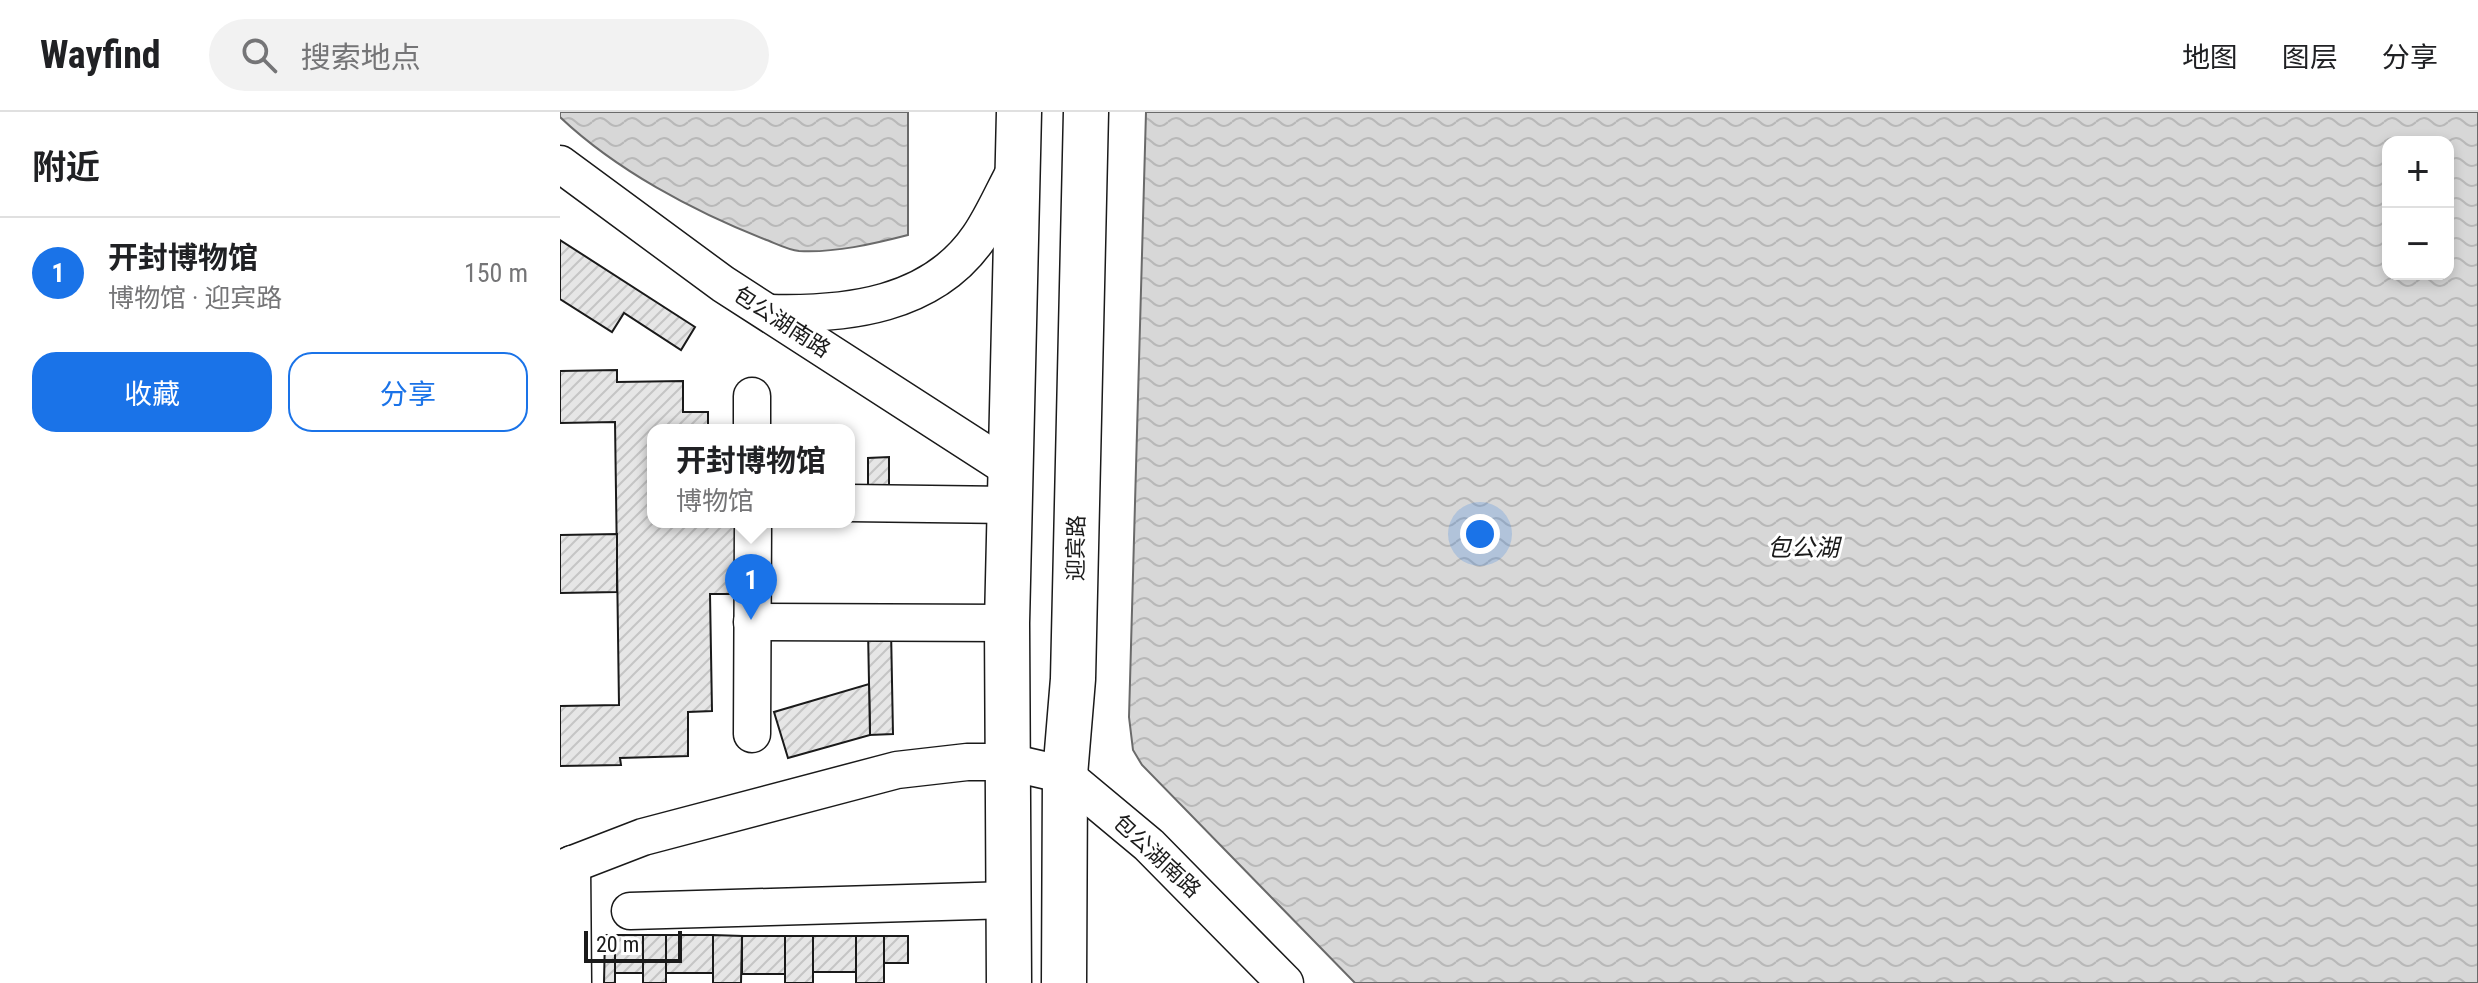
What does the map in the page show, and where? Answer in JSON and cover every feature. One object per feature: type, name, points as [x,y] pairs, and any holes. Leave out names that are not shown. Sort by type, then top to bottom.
[{"type":"main road","points":[[1009,983],[1007,623],[1019,112]]},
{"type":"main road","name":"迎宾路","points":[[1064,983],[1065,775],[1073,679],[1086,112]]},
{"type":"street","name":"包公湖南路","points":[[560,164],[723,284],[769,313],[1010,487]]},
{"type":"street","points":[[769,313],[818,314],[889,303],[951,269],[979,238],[1017,165]]},
{"type":"street","points":[[855,502],[1010,487]]},
{"type":"street","points":[[752,734],[753,528]]},
{"type":"street","points":[[752,622],[1007,623]]},
{"type":"street","name":"包公湖南路","points":[[566,866],[643,837],[897,770],[967,762],[1009,762],[1065,775],[1149,845],[1285,983]]},
{"type":"street","points":[[566,866],[573,983]]},
{"type":"street","points":[[630,911],[1010,900]]},
{"type":"water","points":[[560,112],[908,112],[908,235],[840,249],[799,251],[786,248],[710,216],[630,172],[582,136],[560,117]]},
{"type":"water","name":"包公湖","points":[[1146,112],[2478,112],[2478,983],[1355,983],[1142,765],[1133,750],[1129,717]]},
{"type":"building","points":[[560,240],[695,327],[681,350],[624,313],[612,332],[560,299]]},
{"type":"building","points":[[617,370],[617,382],[683,381],[683,412],[708,412],[708,424],[647,424],[647,528],[735,528],[736,594],[710,594],[712,711],[688,712],[688,756],[620,758],[621,765],[560,766],[560,706],[619,705],[615,422],[560,423],[560,371]]},
{"type":"building","points":[[889,457],[889,493],[868,493],[868,458]]},
{"type":"building","points":[[617,534],[617,592],[560,593],[560,535]]},
{"type":"building","points":[[891,629],[893,734],[870,735],[868,630]]},
{"type":"building","points":[[869,684],[870,735],[788,758],[774,712]]},
{"type":"building","points":[[605,935],[615,935],[615,983],[604,983]]},
{"type":"building","points":[[615,935],[643,935],[643,973],[615,973]]},
{"type":"building","points":[[643,935],[666,935],[666,983],[643,983]]},
{"type":"building","points":[[666,935],[713,935],[713,973],[666,973]]},
{"type":"building","points":[[713,935],[742,936],[741,983],[713,983]]},
{"type":"building","points":[[742,936],[785,936],[785,974],[742,974]]},
{"type":"building","points":[[785,936],[813,936],[813,983],[785,983]]},
{"type":"building","points":[[813,936],[856,936],[856,972],[813,972]]},
{"type":"building","points":[[856,936],[884,936],[884,983],[856,983]]},
{"type":"building","points":[[884,936],[908,936],[908,963],[884,963]]},
{"type":"place","name":"开封博物馆","points":[[751,620]]}]
